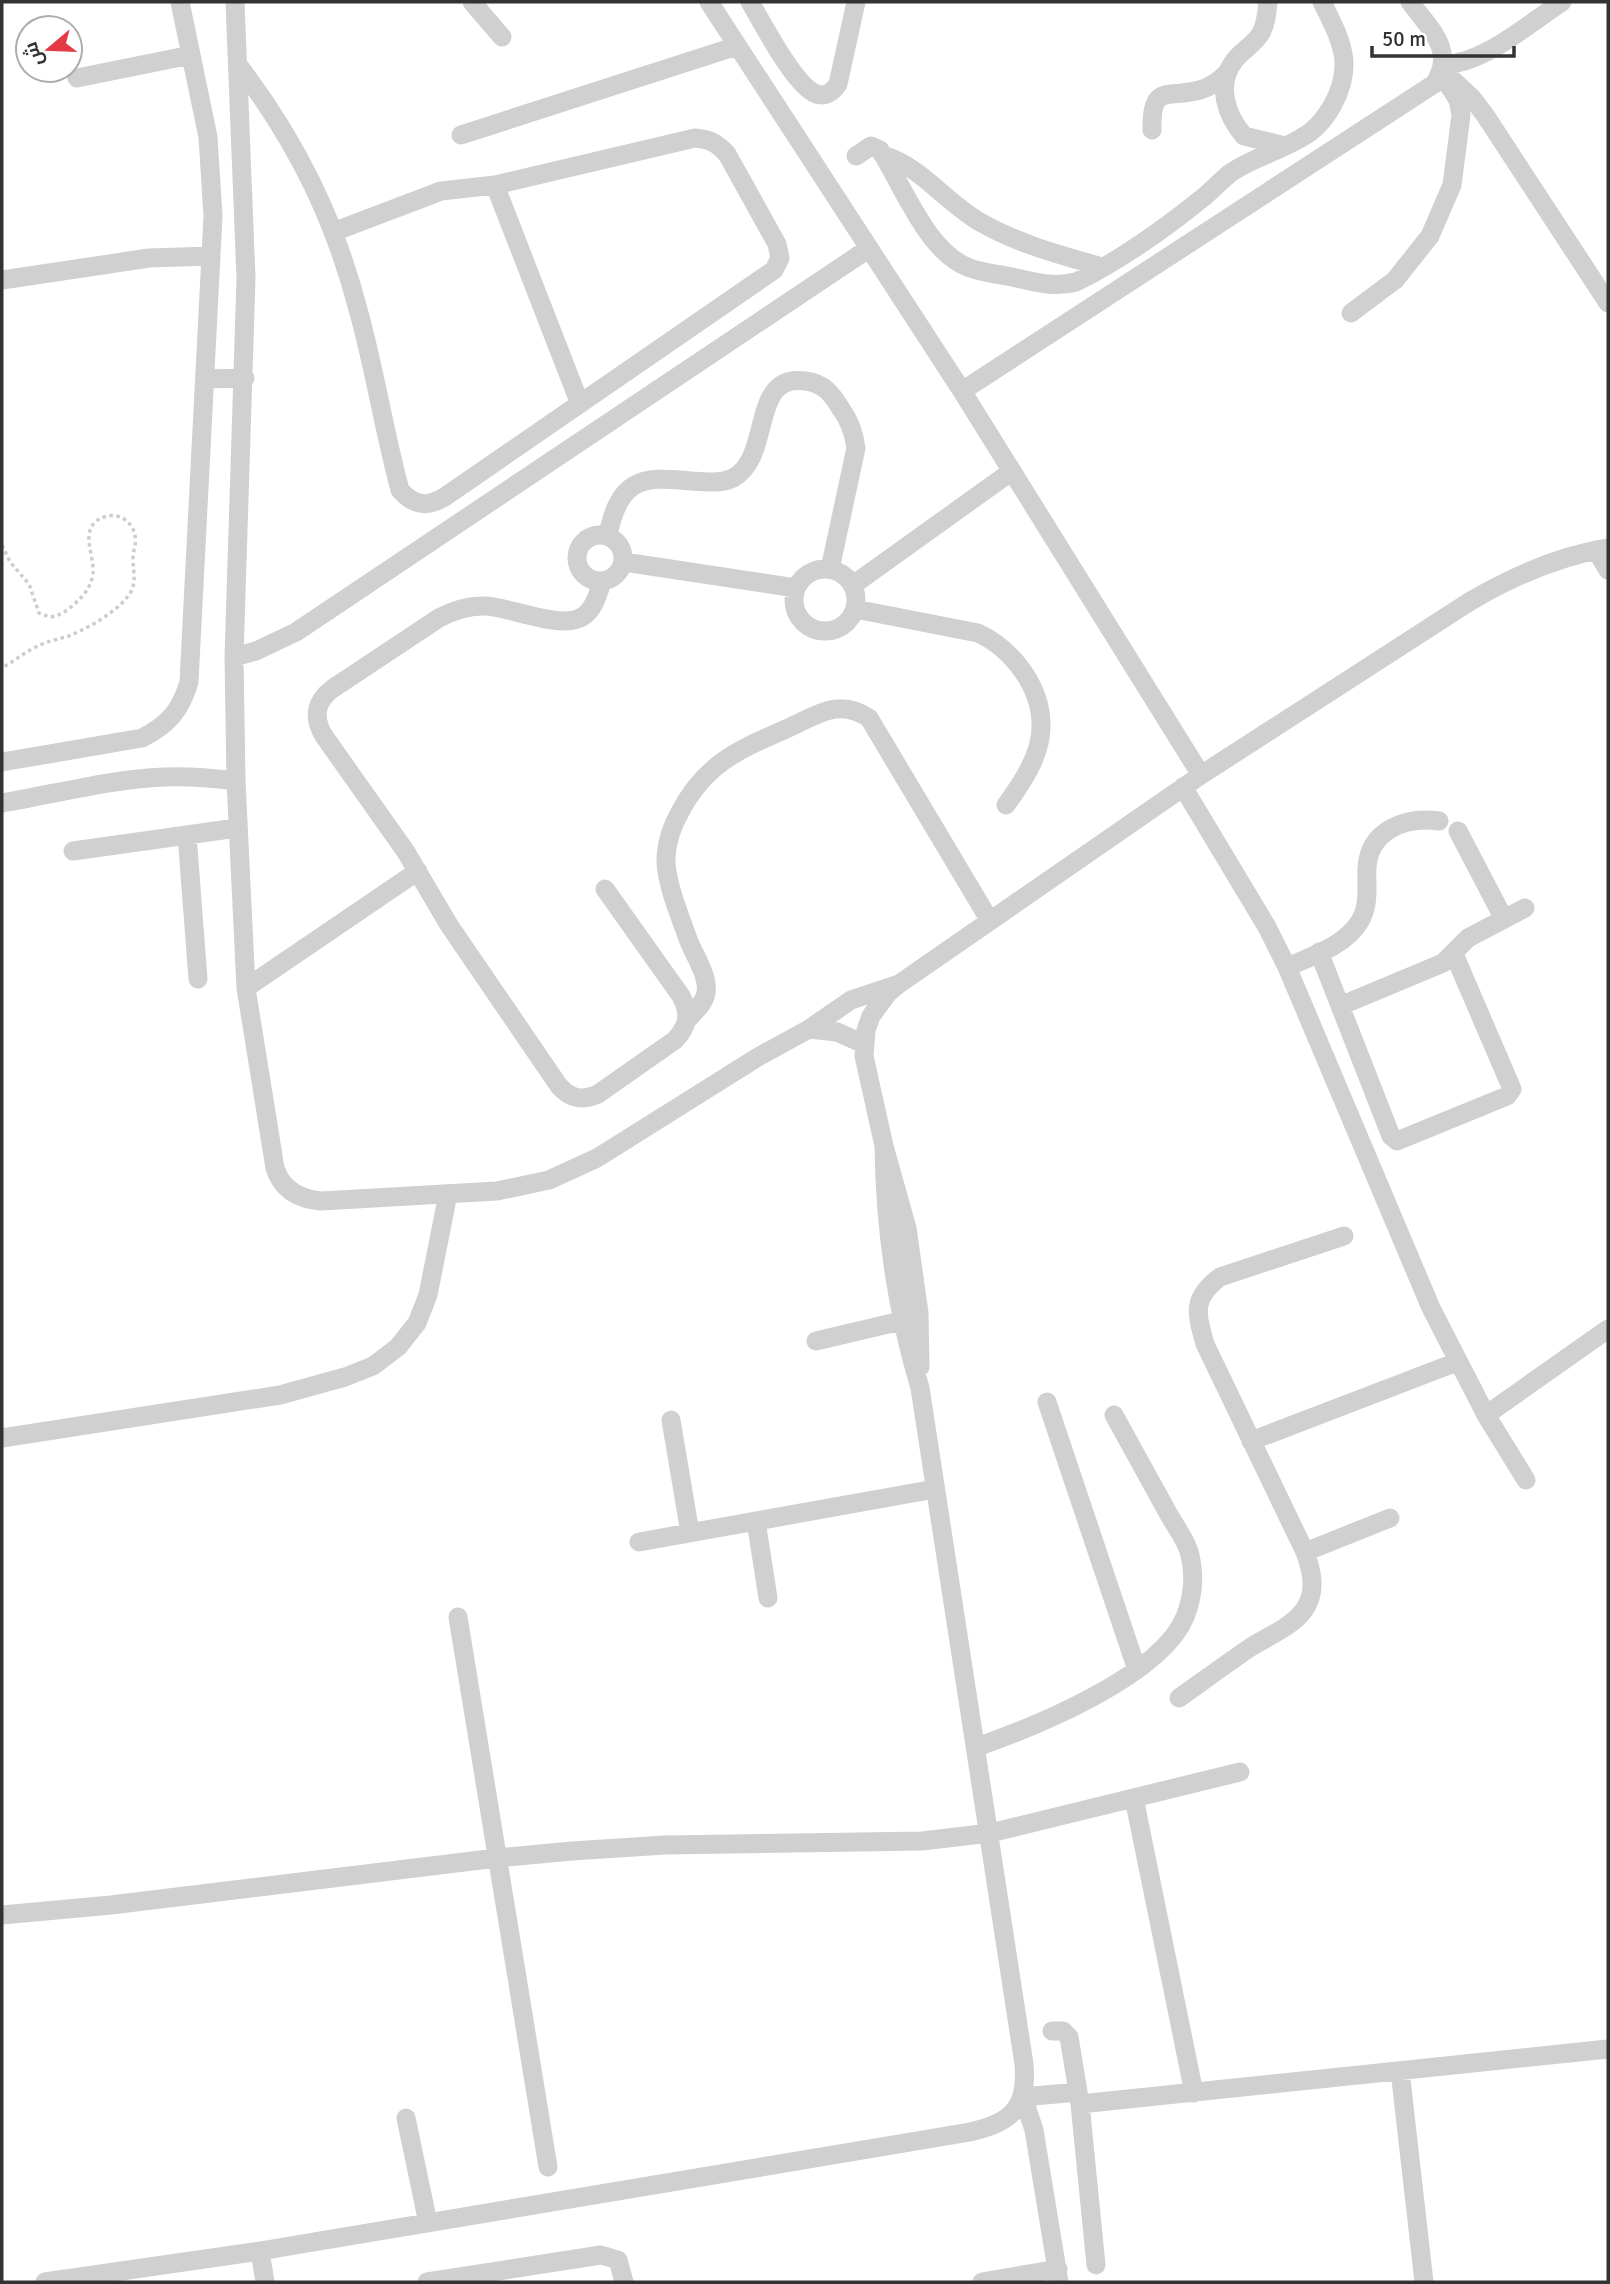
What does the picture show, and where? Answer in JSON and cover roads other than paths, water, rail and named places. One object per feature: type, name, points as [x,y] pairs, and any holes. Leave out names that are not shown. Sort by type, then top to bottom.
[{"type":"street","points":[[2,762],[142,738],[159,730],[173,717],[184,700],[191,662],[213,216],[208,137],[180,2]]},
{"type":"street","points":[[235,2],[246,255],[234,657],[237,828],[246,988],[278,1176],[289,1191],[299,1197],[321,1201],[523,1187],[574,1170],[808,1029],[851,1000],[899,984]]},
{"type":"street","points":[[472,2],[502,37]]},
{"type":"street","points":[[709,2],[962,391],[1200,775]]},
{"type":"street","points":[[750,2],[790,66],[809,89],[821,95],[834,90],[838,85],[856,2]]},
{"type":"street","points":[[1268,2],[1266,18],[1259,36],[1234,60],[1228,72],[1224,100],[1228,113],[1244,136],[1286,147]]},
{"type":"street","points":[[856,156],[871,146],[876,147],[940,248],[953,260],[970,268],[1048,285],[1063,286],[1076,282],[1184,212],[1230,174],[1257,158],[1286,147],[1321,122],[1333,104],[1341,83],[1344,62],[1338,36],[1322,2]]},
{"type":"street","points":[[1351,313],[1395,280],[1404,269],[1430,236],[1452,185],[1461,115],[1458,100],[1442,70],[1440,45],[1410,2]]},
{"type":"street","points":[[962,391],[1426,91],[1442,70],[1485,53],[1562,2]]},
{"type":"street","points":[[461,135],[737,46]]},
{"type":"street","points":[[84,77],[191,55]]},
{"type":"street","points":[[239,66],[288,136],[311,176],[334,232],[359,314],[400,490],[409,500],[421,505],[435,503],[774,270],[778,265],[780,251],[726,154],[718,145],[707,139],[695,138],[495,185],[441,191],[334,232]]},
{"type":"street","points":[[1442,70],[1472,99],[1485,116],[1608,303]]},
{"type":"street","points":[[1152,130],[1152,112],[1161,96],[1170,92],[1200,90],[1220,80],[1228,72]]},
{"type":"street","points":[[1230,174],[1240,156],[1244,136]]},
{"type":"street","points":[[883,155],[920,173],[948,200],[980,222],[1014,239],[1102,267]]},
{"type":"street","points":[[495,185],[579,404]]},
{"type":"street","points":[[234,657],[266,647],[296,632],[868,250]]},
{"type":"street","points":[[2,280],[159,257],[211,256]]},
{"type":"street","points":[[205,379],[244,377]]},
{"type":"street","points":[[608,535],[613,511],[621,497],[633,485],[649,479],[665,478],[721,482],[743,471],[756,450],[764,411],[771,396],[784,384],[800,380],[816,382],[830,391],[844,412],[856,448],[830,569]]},
{"type":"street","points":[[853,585],[1012,471]]},
{"type":"street","points":[[608,535],[617,541],[623,551],[624,562],[620,571],[602,582],[584,576],[576,559],[582,542],[590,536],[608,535]]},
{"type":"street","points":[[920,1388],[920,1338],[907,1228],[866,1067],[864,1044],[871,1016],[878,1003],[899,984],[1200,775],[1499,584],[1563,558],[1602,549],[1608,570]]},
{"type":"street","points":[[624,562],[796,588]]},
{"type":"street","points":[[816,569],[830,569],[844,574],[853,585],[855,609],[848,621],[836,629],[815,629],[798,616],[794,602],[796,588],[804,576],[816,569]]},
{"type":"street","points":[[602,582],[586,615],[569,622],[488,606],[456,610],[439,618],[323,695],[316,716],[318,726],[418,871],[449,925],[566,1094],[577,1099],[588,1099],[598,1094],[676,1040],[684,1031],[688,1019],[703,1002],[706,982],[690,944],[672,888],[666,859],[670,830],[695,785],[711,768],[730,755],[827,711],[841,707],[856,709],[869,718],[990,920]]},
{"type":"street","points":[[855,609],[978,633],[1001,647],[1025,674],[1038,700],[1041,728],[1023,783],[1006,805]]},
{"type":"street","points":[[2,803],[130,780],[200,777],[236,781]]},
{"type":"street","points":[[1183,787],[1267,927],[1287,967],[1404,1248],[1457,1362],[1526,1480]]},
{"type":"street","points":[[1287,967],[1349,935],[1360,920],[1366,904],[1369,852],[1378,838],[1391,827],[1406,821],[1422,818],[1439,821]]},
{"type":"street","points":[[73,851],[237,828]]},
{"type":"street","points":[[1458,831],[1504,919]]},
{"type":"street","points":[[187,835],[198,979]]},
{"type":"street","points":[[246,988],[418,871]]},
{"type":"street","points":[[605,889],[681,996],[687,1007],[688,1019]]},
{"type":"street","points":[[1340,1006],[1437,966],[1454,954],[1468,938],[1525,908]]},
{"type":"street","points":[[1319,952],[1393,1140],[1401,1140],[1507,1096],[1512,1089],[1454,954]]},
{"type":"street","points":[[808,1029],[837,1032],[864,1044]]},
{"type":"street","points":[[45,2282],[260,2251],[989,2128],[1004,2122],[1015,2111],[1023,2097],[1026,2080],[1024,2064],[920,1388],[901,1321],[888,1234],[884,1146]]},
{"type":"street","points":[[2,1438],[280,1395],[323,1384],[373,1366],[398,1347],[416,1323],[431,1285],[448,1194]]},
{"type":"street","points":[[1180,1699],[1304,1610],[1312,1592],[1312,1572],[1306,1552],[1205,1344],[1199,1326],[1198,1306],[1205,1289],[1220,1277],[1344,1236]]},
{"type":"street","points":[[816,1341],[901,1321]]},
{"type":"street","points":[[1486,1415],[1608,1329]]},
{"type":"street","points":[[1251,1441],[1457,1362]]},
{"type":"street","points":[[1047,1402],[1137,1670]]},
{"type":"street","points":[[977,1747],[1020,1732],[1071,1709],[1137,1670],[1163,1647],[1184,1620],[1194,1587],[1190,1553],[1114,1415]]},
{"type":"street","points":[[671,1420],[690,1533]]},
{"type":"street","points":[[639,1542],[935,1489]]},
{"type":"street","points":[[1306,1552],[1390,1518]]},
{"type":"street","points":[[756,1521],[768,1598]]},
{"type":"street","points":[[458,1618],[548,2167]]},
{"type":"street","points":[[2,1915],[111,1905],[497,1858],[665,1845],[922,1841],[990,1833],[1240,1772]]},
{"type":"street","points":[[1134,1798],[1194,2093]]},
{"type":"street","points":[[1052,2031],[1063,2031],[1069,2037],[1079,2098],[1096,2265]]},
{"type":"street","points":[[1023,2097],[1079,2098],[1194,2093],[1608,2049]]},
{"type":"street","points":[[1400,2071],[1424,2282]]},
{"type":"street","points":[[982,2282],[1058,2276],[1034,2130],[1023,2097]]},
{"type":"street","points":[[406,2118],[428,2223]]},
{"type":"street","points":[[260,2251],[265,2282]]},
{"type":"street","points":[[427,2282],[601,2255],[618,2260],[624,2282]]}]
